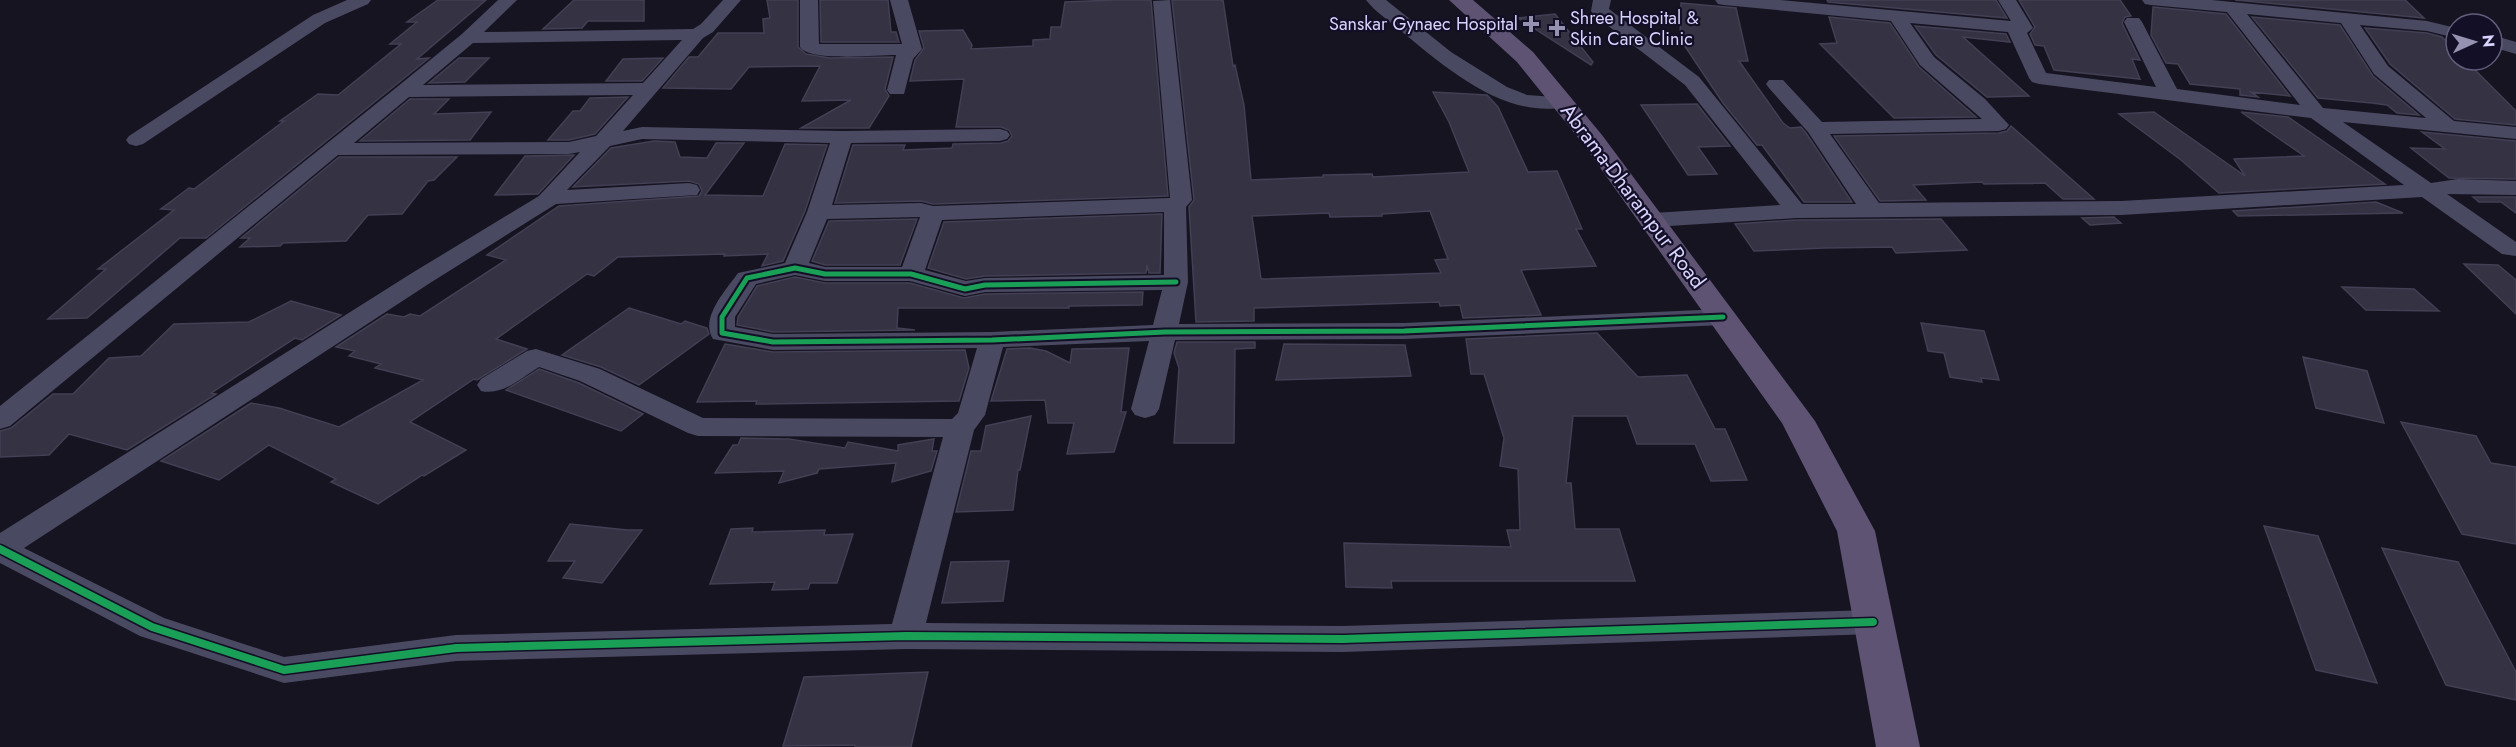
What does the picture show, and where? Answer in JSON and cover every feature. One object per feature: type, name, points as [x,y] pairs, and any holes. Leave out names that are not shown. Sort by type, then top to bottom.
[{"type":"main road","name":"Abrama-Dharampur Road","points":[[1460,0],[1525,57],[1562,102],[1653,220],[1798,421],[1856,531],[1898,747]]},
{"type":"street","points":[[136,140],[319,19],[362,0]]},
{"type":"street","points":[[0,420],[404,91],[468,38],[508,0]]},
{"type":"street","points":[[551,198],[550,195],[605,139],[697,34],[707,28],[732,0]]},
{"type":"street","points":[[809,0],[808,47],[817,51],[914,49]]},
{"type":"street","points":[[898,0],[914,49]]},
{"type":"street","points":[[1375,0],[1455,64],[1498,89],[1523,100],[1562,102]]},
{"type":"street","points":[[1602,0],[1600,10],[1692,81],[1796,211]]},
{"type":"street","points":[[1724,0],[2024,28],[2007,0]]},
{"type":"street","points":[[2151,0],[2427,26],[2444,30]]},
{"type":"street","points":[[818,212],[921,210],[933,213],[1175,205],[1181,200],[1162,1]]},
{"type":"street","points":[[2232,7],[2317,113],[2510,249],[2516,249]]},
{"type":"street","points":[[1816,128],[1999,125],[1978,103],[1927,61],[1898,18]]},
{"type":"street","points":[[2347,19],[2381,70],[2449,127]]},
{"type":"street","points":[[2133,22],[2170,95]]},
{"type":"street","points":[[2015,27],[2039,78],[2317,113],[2516,133]]},
{"type":"street","points":[[468,38],[697,34]]},
{"type":"street","points":[[897,90],[904,57],[914,49]]},
{"type":"street","points":[[1776,84],[1816,128],[1872,210]]},
{"type":"street","points":[[404,91],[647,89]]},
{"type":"street","points":[[330,149],[558,148],[642,133],[842,138],[1000,135]]},
{"type":"street","points":[[795,268],[818,212],[842,138]]},
{"type":"street","points":[[1653,220],[1796,211],[2121,208],[2426,190],[2458,186],[2516,188]]},
{"type":"street","points":[[0,549],[421,278],[551,198],[689,190]]},
{"type":"street","points":[[1145,409],[1176,282],[1175,205]]},
{"type":"street","points":[[911,274],[933,213]]},
{"type":"street","points":[[1176,282],[985,285],[965,289],[911,274],[825,274],[795,268],[747,278],[722,316],[722,333],[772,342],[992,340],[1165,332],[1404,331],[1724,317]]},
{"type":"street","points":[[906,636],[960,428],[971,415],[992,340]]},
{"type":"street","points":[[491,385],[536,357],[590,375],[698,427],[960,428]]},
{"type":"street","points":[[0,549],[152,627],[284,670],[456,648],[906,636],[1343,639],[1873,622]]},
{"type":"building","points":[[438,0],[486,0],[417,59],[429,58],[206,238],[180,238],[87,318],[48,319],[106,269],[98,269],[174,210],[161,209],[189,188],[194,189],[318,94],[338,95],[401,44],[390,44],[417,22],[407,22]]},
{"type":"building","points":[[574,0],[644,0],[644,21],[588,21],[582,28],[543,29]]},
{"type":"building","points":[[767,0],[798,0],[798,47],[806,54],[830,58],[893,57],[885,89],[889,96],[869,128],[801,128],[851,100],[802,101],[820,66],[749,67],[731,89],[663,88],[689,57],[698,57],[718,33],[764,33],[763,19],[770,18]]},
{"type":"building","points":[[820,0],[888,0],[891,32],[896,32],[899,42],[821,42]]},
{"type":"building","points":[[1151,0],[1168,196],[933,204],[921,201],[835,203],[853,145],[905,145],[903,150],[952,148],[953,144],[1001,143],[1008,141],[1012,136],[1009,130],[1001,127],[956,127],[964,79],[910,81],[915,60],[924,48],[919,31],[963,30],[972,45],[971,49],[1033,46],[1033,40],[1050,39],[1051,27],[1061,27],[1065,2]]},
{"type":"building","points":[[1172,0],[1223,0],[1233,66],[1235,65],[1244,105],[1251,180],[1323,177],[1323,175],[1372,174],[1373,177],[1469,172],[1449,122],[1433,92],[1487,95],[1498,107],[1528,172],[1557,171],[1582,229],[1576,229],[1596,266],[1521,270],[1541,315],[1463,318],[1460,305],[1440,306],[1439,302],[1254,308],[1254,321],[1196,322],[1189,207],[1194,200]],"holes":[[[1430,211],[1448,259],[1435,260],[1441,273],[1261,279],[1252,216],[1329,213],[1330,217],[1382,216],[1382,214]]]},
{"type":"building","points":[[1827,0],[1996,0],[2007,18],[1828,2]]},
{"type":"building","points":[[2019,0],[2120,0],[2131,16],[2125,17],[2122,23],[2140,60],[2132,59],[2140,79],[2054,70],[2044,46],[2035,45],[2030,34],[2035,27]]},
{"type":"building","points":[[2235,0],[2405,0],[2424,18]]},
{"type":"building","points":[[1681,3],[1736,8],[1748,61],[1739,61],[1783,123],[1790,128],[1801,127],[1806,133],[1852,202],[1804,202],[1762,145],[1757,145],[1723,103],[1680,39]]},
{"type":"building","points":[[2153,7],[2226,14],[2290,96],[2251,92],[2258,97],[2240,95],[2240,89],[2190,84],[2178,64],[2166,63],[2151,35]]},
{"type":"building","points":[[1555,14],[1593,62],[1591,65],[1518,18]]},
{"type":"building","points":[[1829,17],[1890,23],[1919,67],[1976,117],[1894,118],[1820,44],[1837,43]]},
{"type":"building","points":[[2252,17],[2340,25],[2373,76],[2419,115],[2397,113],[2387,105],[2318,98]]},
{"type":"building","points":[[1915,26],[2006,34],[2010,42],[1963,37],[2029,96],[1987,97],[1936,55]]},
{"type":"building","points":[[2365,28],[2427,33],[2442,37],[2444,39],[2444,72],[2477,72],[2516,111],[2516,125],[2455,119],[2390,64]]},
{"type":"building","points":[[459,58],[489,58],[465,82],[429,83]]},
{"type":"building","points":[[663,58],[642,81],[606,81],[623,59]]},
{"type":"building","points":[[628,97],[595,134],[569,140],[548,140],[573,111],[580,111],[590,98]]},
{"type":"building","points":[[410,99],[449,99],[434,114],[491,112],[470,140],[360,141]]},
{"type":"building","points":[[1697,104],[1730,146],[1698,147],[1717,174],[1688,175],[1641,105]]},
{"type":"building","points":[[2154,112],[2245,176],[2234,159],[2304,156],[2241,112],[2288,117],[2385,184],[2219,193],[2181,160],[2119,114]]},
{"type":"building","points":[[2011,126],[2094,199],[2063,199],[2045,183],[1984,184],[1982,182],[1913,185],[1926,200],[1880,201],[1834,136],[1999,133],[2007,131]]},
{"type":"building","points":[[2422,132],[2516,141],[2516,179],[2449,178],[2411,148],[2445,149]]},
{"type":"building","points":[[654,141],[675,142],[680,157],[707,158],[716,143],[744,143],[705,195],[763,196],[785,144],[827,145],[805,211],[783,261],[762,266],[768,254],[618,257],[594,276],[587,274],[496,339],[527,349],[477,380],[474,379],[410,422],[466,450],[378,504],[331,482],[336,479],[269,445],[219,480],[161,461],[251,403],[279,408],[339,427],[423,380],[375,368],[381,364],[349,356],[355,351],[336,347],[387,314],[404,317],[410,314],[420,316],[506,260],[487,255],[559,206],[699,196],[702,191],[699,184],[689,181],[573,187],[611,148]]},
{"type":"building","points":[[574,155],[538,194],[495,195],[525,156]]},
{"type":"building","points":[[339,157],[457,157],[434,180],[428,181],[402,214],[368,215],[346,241],[240,247],[250,238],[241,238]]},
{"type":"building","points":[[2473,197],[2516,197],[2516,213],[2501,202],[2479,202]]},
{"type":"building","points":[[2376,202],[2403,213],[2238,216],[2233,211]]},
{"type":"building","points":[[1162,214],[1160,273],[1149,273],[1147,265],[1146,273],[985,276],[966,279],[928,268],[944,222]]},
{"type":"building","points":[[2114,217],[2121,223],[2090,225],[2082,218]]},
{"type":"building","points":[[917,219],[900,265],[825,265],[812,261],[829,221]]},
{"type":"building","points":[[1941,219],[1967,250],[1896,253],[1892,247],[1754,251],[1735,224],[1796,220]]},
{"type":"building","points":[[2464,264],[2498,265],[2516,280],[2516,314]]},
{"type":"building","points":[[795,277],[825,283],[910,283],[964,298],[985,294],[1143,292],[1142,305],[1069,306],[1069,308],[898,308],[897,328],[915,330],[773,332],[737,325],[738,317],[757,286]]},
{"type":"building","points":[[2342,287],[2414,289],[2439,311],[2366,310]]},
{"type":"building","points":[[291,301],[341,315],[302,340],[295,338],[211,393],[216,394],[127,450],[69,434],[49,455],[0,457],[0,431],[11,428],[53,394],[73,394],[109,358],[141,356],[174,324],[249,322]]},
{"type":"building","points":[[629,308],[681,324],[685,321],[707,328],[709,334],[639,385],[601,367],[562,355]]},
{"type":"building","points":[[1921,323],[1984,331],[1999,380],[1981,378],[1982,382],[1950,377],[1944,353],[1928,351]]},
{"type":"building","points":[[1597,333],[1638,377],[1687,375],[1715,429],[1725,429],[1747,480],[1711,481],[1695,444],[1637,444],[1627,416],[1573,416],[1566,483],[1571,483],[1575,529],[1619,529],[1635,581],[1391,581],[1392,588],[1346,587],[1344,543],[1511,547],[1507,530],[1520,530],[1518,469],[1500,466],[1504,438],[1484,374],[1471,374],[1466,339]]},
{"type":"building","points":[[1177,342],[1255,342],[1255,348],[1235,349],[1234,443],[1174,443],[1179,368],[1174,353]]},
{"type":"building","points":[[725,344],[773,352],[965,350],[969,368],[959,401],[756,404],[757,401],[697,402]]},
{"type":"building","points":[[1284,344],[1405,345],[1411,376],[1276,380]]},
{"type":"building","points":[[1030,348],[1046,351],[1070,363],[1072,349],[1129,348],[1121,412],[1126,412],[1114,452],[1067,454],[1074,423],[1048,423],[1045,400],[991,401],[1007,349]]},
{"type":"building","points":[[2303,357],[2367,371],[2384,423],[2316,408]]},
{"type":"building","points":[[539,369],[579,383],[643,414],[621,431],[506,390]]},
{"type":"building","points":[[1031,416],[1020,470],[1018,470],[1013,510],[956,512],[971,451],[981,451],[986,426]]},
{"type":"building","points":[[2401,422],[2476,436],[2491,463],[2516,467],[2516,544],[2462,534]]},
{"type":"building","points":[[741,438],[789,439],[845,448],[848,442],[898,451],[898,445],[934,439],[932,451],[937,451],[931,471],[892,482],[896,463],[819,469],[817,473],[779,483],[784,471],[715,473],[733,445],[738,445]]},
{"type":"building","points":[[570,524],[642,530],[602,583],[563,578],[575,561],[548,561]]},
{"type":"building","points":[[2264,526],[2318,536],[2377,683],[2316,670]]},
{"type":"building","points":[[753,528],[752,532],[825,530],[824,535],[853,534],[837,583],[810,583],[808,589],[772,590],[775,582],[710,584],[731,529]]},
{"type":"building","points":[[2382,548],[2458,562],[2516,672],[2516,700],[2446,685]]},
{"type":"building","points":[[1009,561],[1003,601],[942,603],[951,562]]},
{"type":"building","points":[[928,672],[911,747],[783,746],[804,677]]},
{"type":"cycle path","points":[[1176,282],[985,285],[965,289],[911,274],[825,274],[795,268],[747,278],[722,317],[722,333],[773,342],[992,340],[1165,332],[1404,331],[1723,317]]},
{"type":"cycle path","points":[[0,549],[152,627],[284,670],[456,648],[906,636],[1343,639],[1873,622]]},
{"type":"place","name":"Sanskar Gynaec Hospital","points":[[1531,24]]},
{"type":"place","name":"Shree Hospital & Skin Care Clinic","points":[[1557,28]]}]
